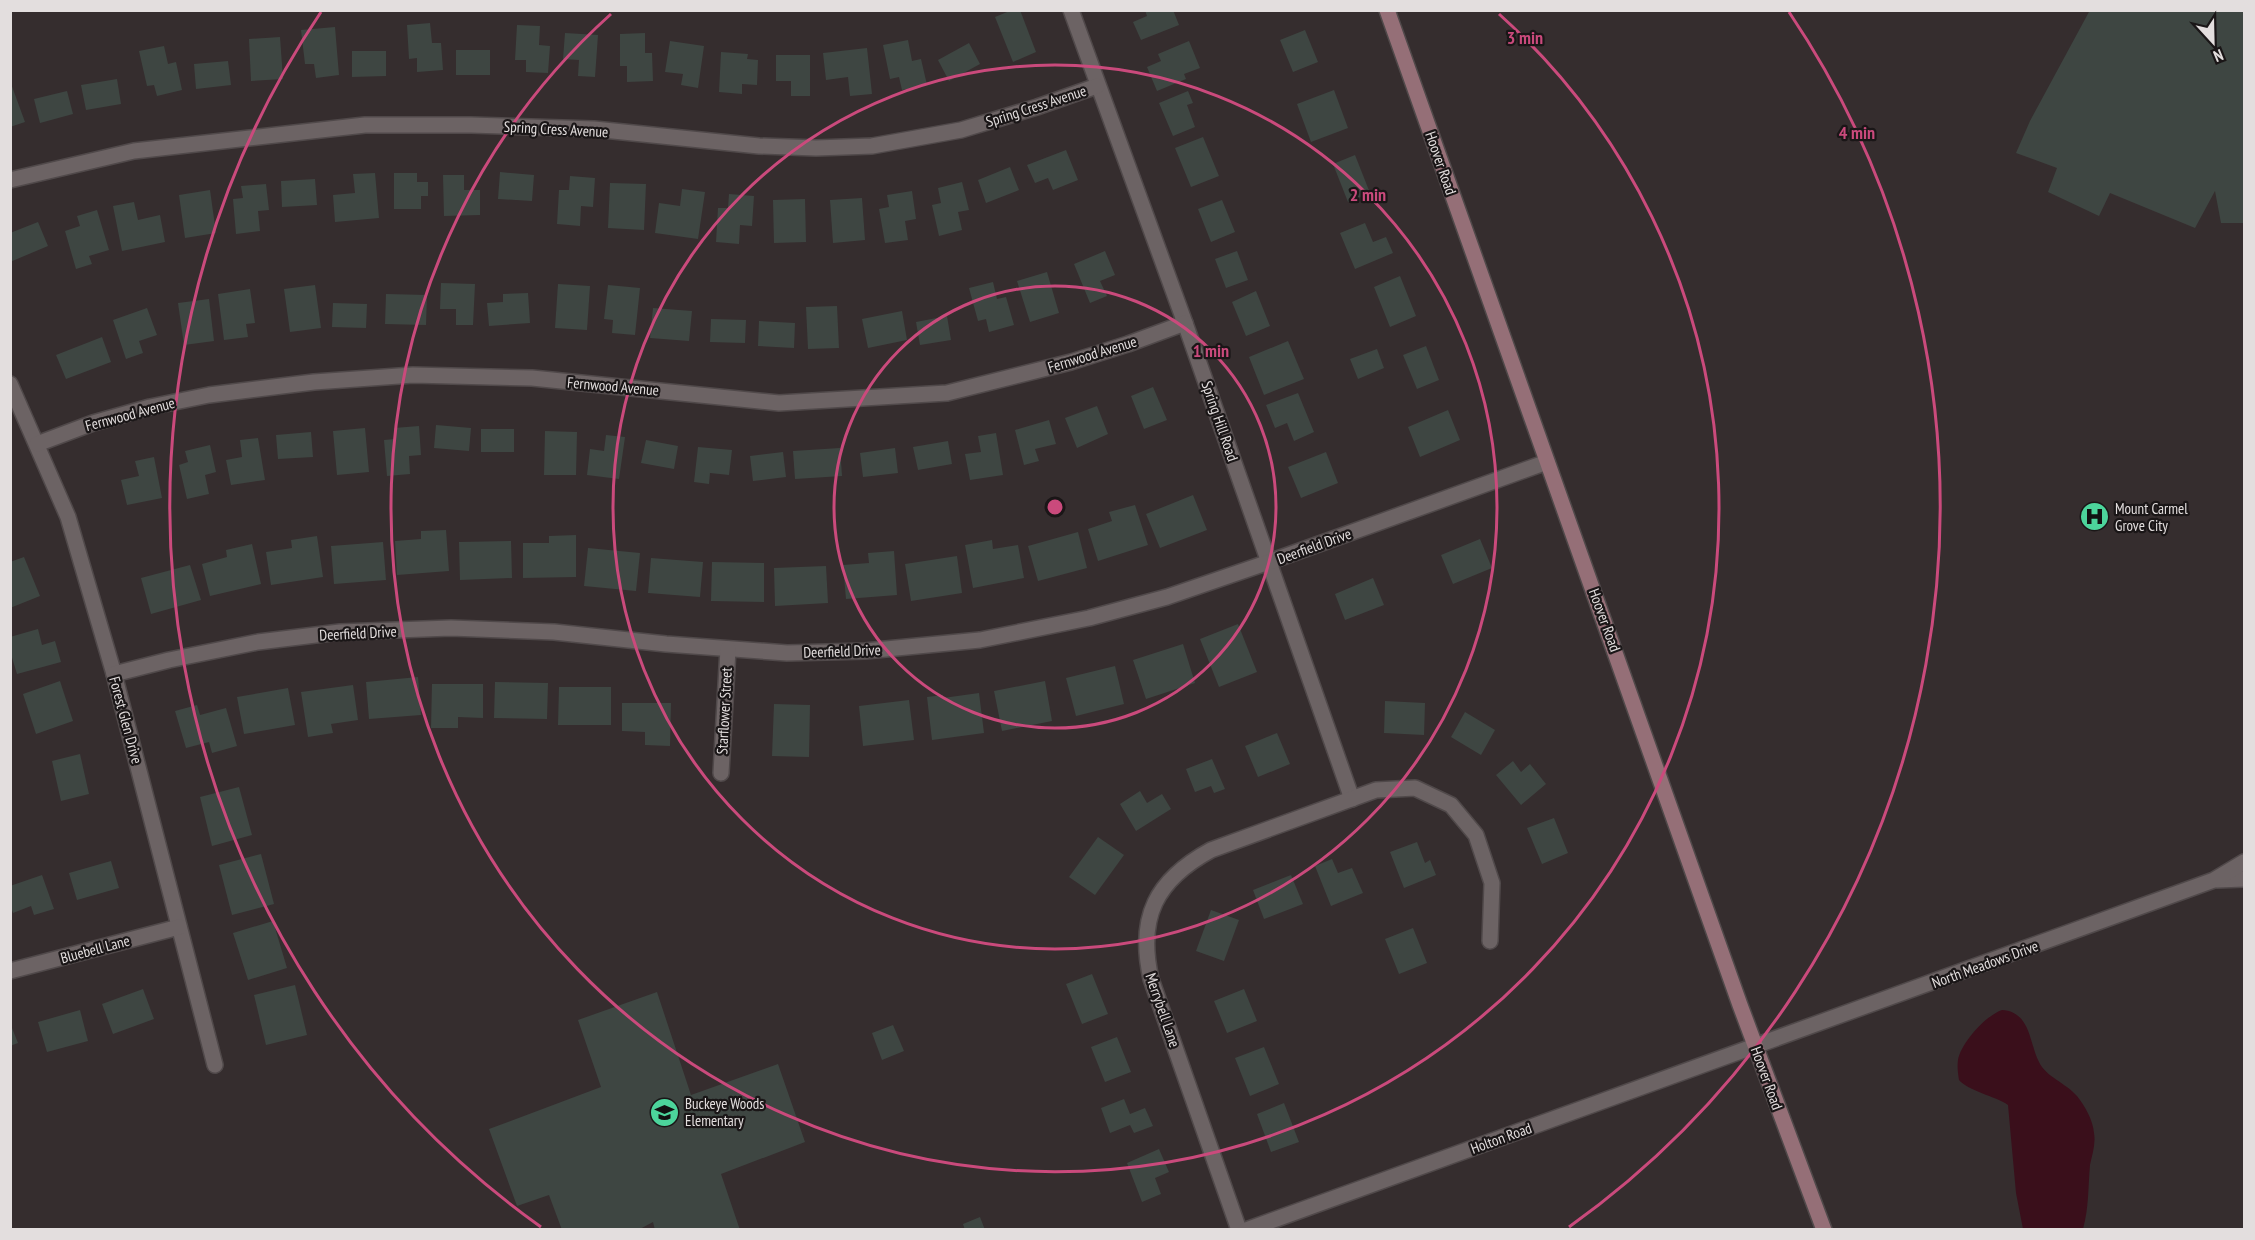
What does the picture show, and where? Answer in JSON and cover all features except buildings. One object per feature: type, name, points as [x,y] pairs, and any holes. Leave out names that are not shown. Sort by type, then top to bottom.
[{"type":"main road","name":"Hoover Road","points":[[1387,10],[1756,1046],[1824,1230]]},
{"type":"street","name":"Spring Hill Road","points":[[1071,10],[1185,322],[1352,799]]},
{"type":"street","name":"Spring Cress Avenue","points":[[10,180],[134,151],[365,125],[471,125],[594,129],[759,147],[872,146],[961,130],[1097,86]]},
{"type":"street","name":"Fernwood Avenue","points":[[37,444],[104,420],[150,407],[209,395],[314,382],[413,375],[532,378],[779,403],[947,393],[1071,362],[1128,344],[1185,322]]},
{"type":"street","name":"Forest Glen Drive","points":[[10,384],[68,517],[114,674],[215,1065]]},
{"type":"street","name":"Deerfield Drive","points":[[114,674],[247,644],[340,632],[451,628],[554,632],[787,653],[865,651],[980,640],[1100,615],[1167,597],[1547,462]]},
{"type":"street","name":"Starflower Street","points":[[721,773],[728,649]]},
{"type":"street","name":"Merrybell Lane","points":[[1239,1230],[1151,979],[1145,953],[1147,927],[1154,903],[1169,880],[1189,862],[1211,850],[1376,790],[1415,788],[1450,805],[1476,835],[1492,883],[1490,940]]},
{"type":"street","name":"North Meadows Drive","points":[[1756,1046],[2214,880],[2244,862]]},
{"type":"street","name":"North Meadows Drive","points":[[2214,880],[2244,879]]},
{"type":"street","name":"Bluebell Lane","points":[[10,971],[179,927]]},
{"type":"street","name":"Holton Road","points":[[1246,1230],[1756,1046]]},
{"type":"shaded area","points":[[2002,1010],[2012,1012],[2024,1022],[2042,1067],[2077,1096],[2090,1118],[2094,1149],[2083,1229],[2023,1229],[2016,1193],[2008,1105],[1959,1080],[1958,1060],[1964,1046],[1981,1024]]},
{"type":"place","name":"Mount Carmel Grove City","points":[[2094,517]]},
{"type":"place","name":"Buckeye Woods Elementary","points":[[664,1112]]}]
